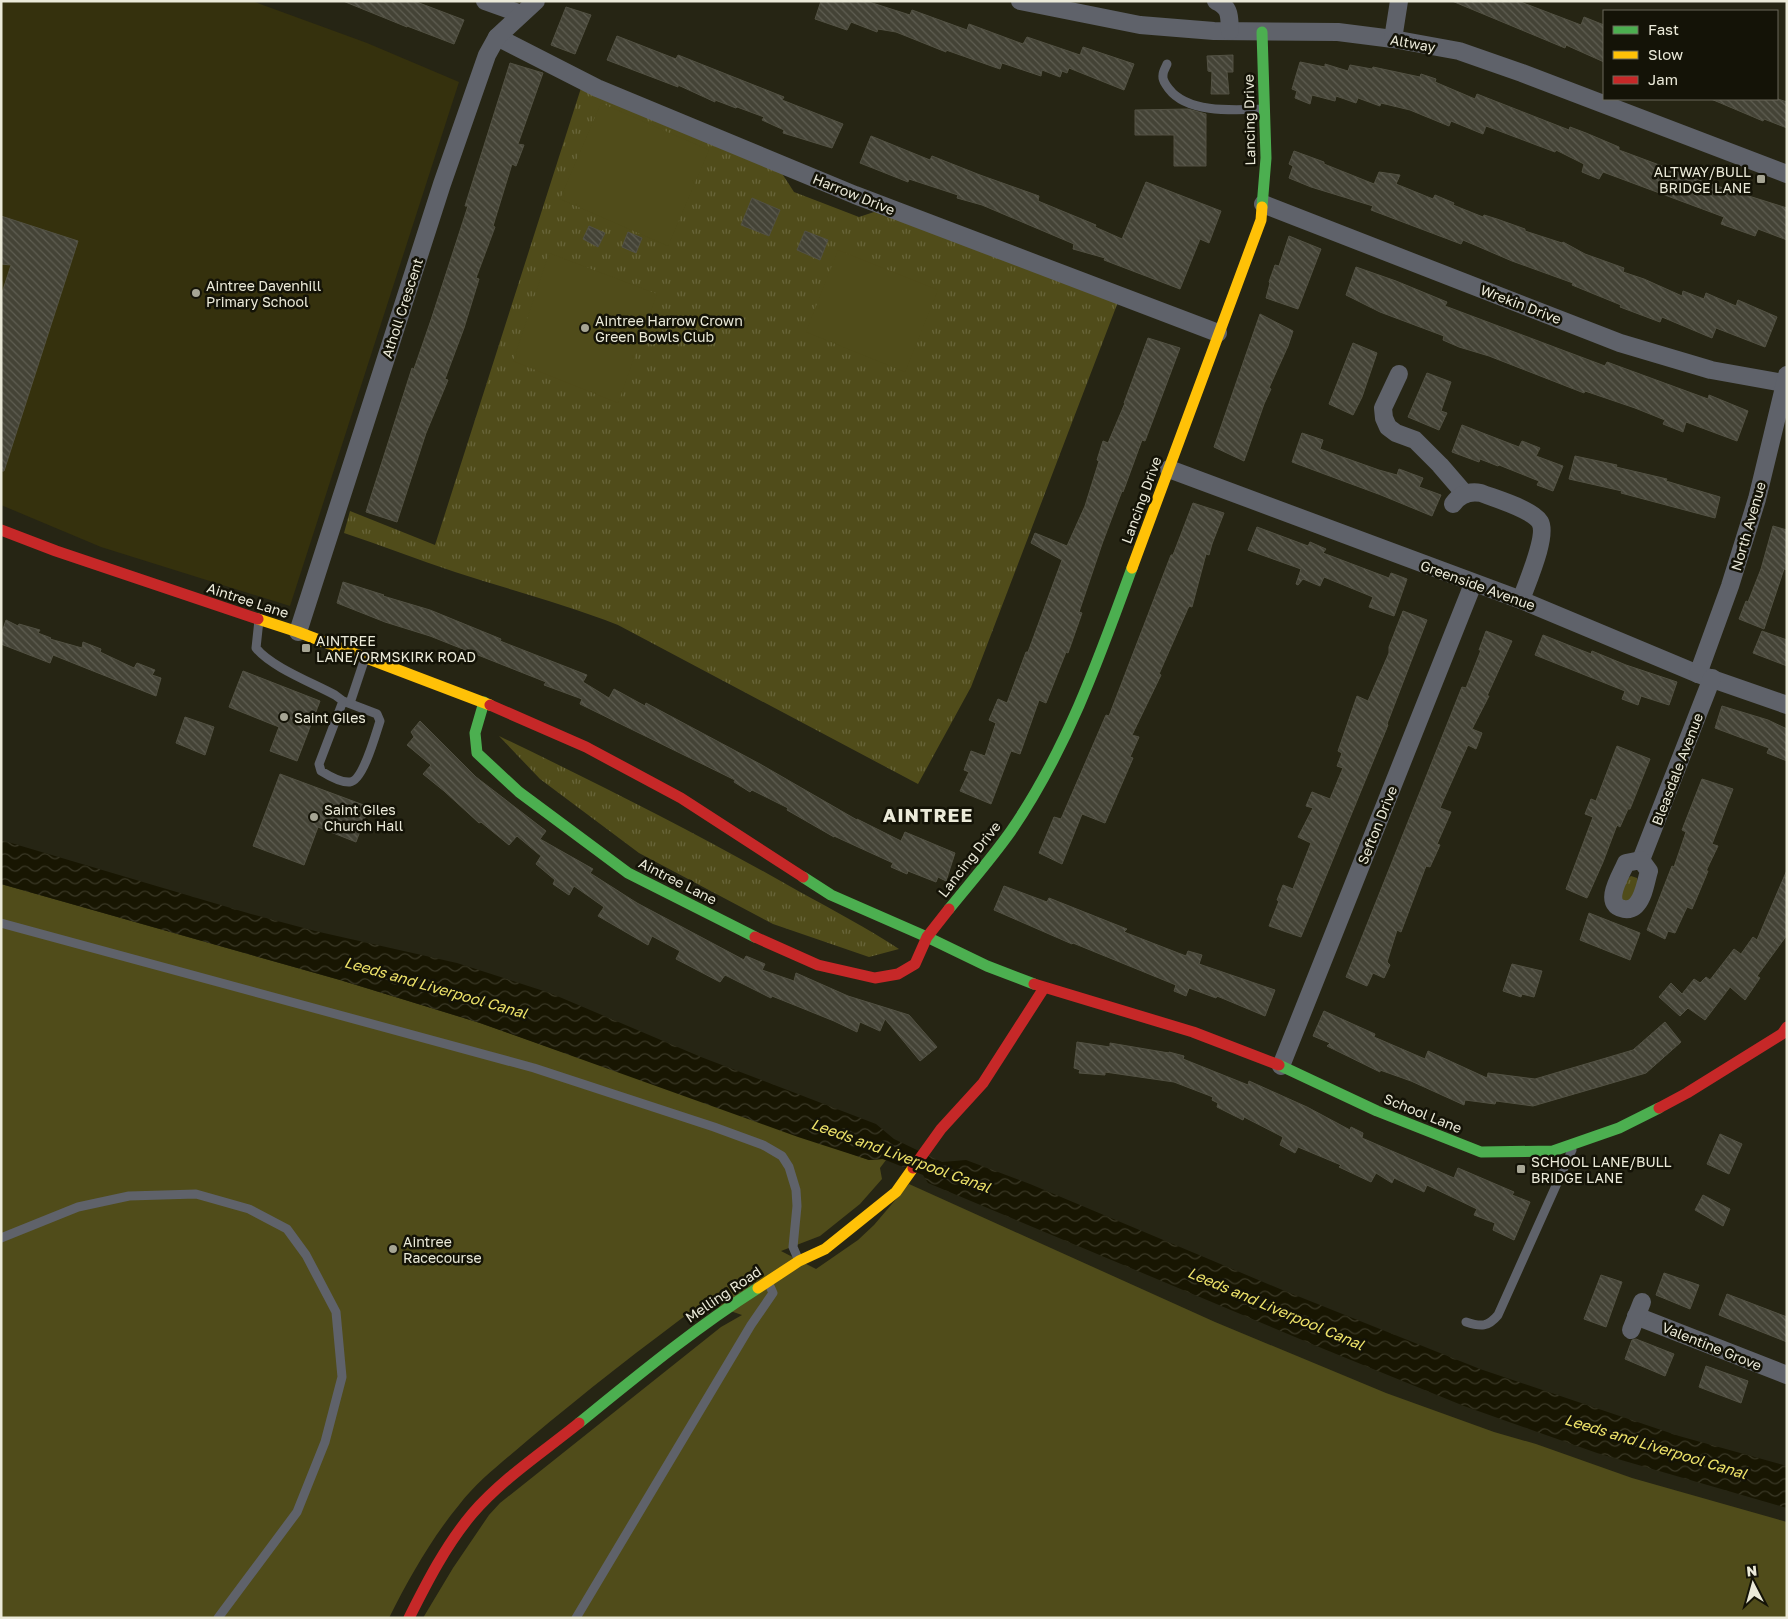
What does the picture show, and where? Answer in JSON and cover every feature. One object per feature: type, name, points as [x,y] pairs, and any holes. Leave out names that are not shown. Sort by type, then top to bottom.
[{"type":"street","points":[[485,1],[521,14]]},
{"type":"street","name":"Atholl Crescent","points":[[298,632],[442,184],[487,55],[497,37],[536,1]]},
{"type":"street","name":"Altway","points":[[1020,1],[1063,6],[1140,25],[1230,31],[1338,32],[1393,39],[1464,53],[1787,174]]},
{"type":"street","points":[[1216,1],[1224,6],[1228,12],[1230,31]]},
{"type":"street","points":[[1393,39],[1399,1]]},
{"type":"street","name":"Lancing Drive","points":[[927,937],[1011,831],[1056,756],[1093,675],[1261,220],[1266,158],[1262,32]]},
{"type":"street","name":"Harrow Drive","points":[[497,37],[597,88],[855,195],[1218,333]]},
{"type":"street","name":"Wrekin Drive","points":[[1263,204],[1620,343],[1711,370],[1786,379]]},
{"type":"street","points":[[1399,374],[1383,408],[1384,418],[1388,427],[1396,433],[1415,440],[1440,465],[1459,499],[1474,492],[1482,493],[1527,512],[1540,521],[1543,529],[1541,541],[1521,600]]},
{"type":"street","name":"North Avenue","points":[[1705,676],[1757,498],[1786,379]]},
{"type":"street","name":"Greenside Avenue","points":[[1169,469],[1473,584],[1521,600],[1705,676],[1787,705]]},
{"type":"street","name":"Aintree Lane","points":[[1,530],[56,552],[298,632],[484,702],[586,747],[681,798],[831,895],[988,966],[1044,988]]},
{"type":"street","name":"Sefton Drive","points":[[1281,1066],[1473,584]]},
{"type":"street","name":"Bleasdale Avenue","points":[[1641,860],[1705,676]]},
{"type":"street","name":"Aintree Lane","points":[[484,702],[475,733],[477,753],[519,792],[628,872],[792,954],[818,964],[875,978],[898,974],[915,964],[927,937]]},
{"type":"street","name":"School Lane","points":[[1044,988],[1193,1032],[1281,1066],[1377,1111],[1481,1152],[1553,1152],[1619,1128],[1688,1093],[1785,1033]]},
{"type":"street","name":"Melling Road","points":[[409,1618],[416,1603],[458,1534],[473,1513],[500,1486],[680,1342],[725,1309],[799,1261],[826,1248],[896,1192],[941,1129],[982,1083],[1044,988]]},
{"type":"street","name":"Valentine Grove","points":[[1637,1316],[1787,1376]]},
{"type":"lane","points":[[1167,64],[1163,74],[1164,82],[1175,96],[1194,105],[1233,111],[1264,109]]},
{"type":"lane","points":[[259,620],[256,648],[261,654],[272,662],[347,702],[377,714],[380,721],[361,773],[355,781],[349,782],[321,771],[319,764],[347,702],[365,658]]},
{"type":"lane","points":[[1,923],[534,1068],[763,1145],[782,1156],[793,1178],[797,1206],[793,1247],[799,1261]]},
{"type":"lane","points":[[1466,1322],[1484,1325],[1491,1323],[1498,1314],[1575,1144]]},
{"type":"lane","points":[[1,1238],[87,1205],[129,1196],[196,1194],[249,1208],[286,1229],[306,1255],[336,1312],[342,1377],[325,1442],[297,1512],[218,1618]]},
{"type":"lane","points":[[576,1618],[751,1325],[773,1293],[768,1281]]},
{"type":"shaded area","name":"Aintree Davenhill Primary School","points":[[1,1],[252,1],[367,43],[459,82],[290,606],[101,547],[1,505]]},
{"type":"green space","points":[[581,88],[781,172],[794,192],[859,217],[883,209],[1118,302],[971,687],[918,784],[618,625],[476,579],[344,533],[350,511],[435,545]]},
{"type":"green space","points":[[601,103],[709,150],[668,246],[560,199]]},
{"type":"green space","points":[[838,250],[938,290],[905,372],[806,332]]},
{"type":"green space","name":"Aintree Harrow Crown Green Bowls Club","points":[[549,253],[657,294],[618,403],[513,361]]},
{"type":"green space","points":[[499,736],[689,831],[850,919],[899,949],[869,957],[773,924],[639,853],[540,779]]},
{"type":"green space","points":[[1631,876],[1637,878],[1636,890],[1629,901],[1622,901],[1623,887]]},
{"type":"green space","points":[[1,884],[340,980],[480,1023],[869,1160],[886,1160],[880,1168],[882,1179],[860,1204],[820,1236],[781,1251],[816,1269],[858,1240],[874,1225],[909,1184],[1215,1322],[1386,1393],[1494,1432],[1536,1444],[1632,1478],[1787,1522],[1787,1618],[423,1618],[453,1568],[489,1515],[500,1503],[721,1327],[742,1315],[704,1302],[571,1404],[474,1487],[430,1545],[389,1618],[1,1618]]},
{"type":"water","name":"Leeds and Liverpool Canal","points":[[1,840],[251,914],[315,931],[457,963],[550,993],[701,1057],[876,1124],[894,1139],[942,1162],[966,1160],[1030,1184],[1280,1289],[1480,1369],[1679,1436],[1787,1466],[1787,1508],[1597,1453],[1464,1406],[928,1183],[923,1175],[883,1159],[869,1160],[798,1137],[480,1023],[340,980],[1,884]]},
{"type":"building","points":[[343,1],[414,1],[464,20],[454,44]]},
{"type":"building","points":[[821,1],[866,1],[910,15],[912,10],[967,30],[969,24],[1023,44],[1027,37],[1080,55],[1083,47],[1134,64],[1124,90],[1069,68],[1067,73],[1062,71],[1060,77],[1042,70],[1041,76],[1002,63],[1000,69],[946,50],[946,52],[896,32],[878,29],[877,32],[851,22],[847,30],[815,19]]},
{"type":"building","points":[[1452,1],[1518,1],[1581,25],[1584,17],[1603,25],[1603,62],[1566,45],[1565,48]]},
{"type":"building","points":[[566,7],[591,15],[575,54],[551,45]]},
{"type":"building","points":[[617,36],[676,59],[678,55],[784,97],[782,100],[843,124],[832,148],[783,133],[784,130],[762,120],[764,117],[715,100],[715,102],[678,85],[678,87],[607,60]]},
{"type":"building","points":[[1233,55],[1233,72],[1227,72],[1229,94],[1211,94],[1212,72],[1208,71],[1207,56]]},
{"type":"building","points":[[1300,62],[1325,67],[1325,64],[1348,71],[1350,65],[1372,69],[1373,67],[1420,77],[1421,74],[1436,79],[1435,82],[1475,99],[1477,94],[1569,130],[1570,127],[1619,147],[1619,150],[1704,182],[1787,208],[1787,240],[1758,229],[1755,236],[1721,224],[1724,217],[1603,172],[1599,179],[1582,172],[1584,164],[1556,150],[1555,152],[1486,126],[1483,134],[1451,121],[1449,126],[1410,110],[1381,103],[1380,106],[1358,98],[1356,103],[1336,96],[1335,101],[1312,95],[1310,104],[1295,98],[1297,91],[1292,89]]},
{"type":"building","points":[[510,63],[543,73],[518,144],[524,145],[516,166],[512,164],[493,226],[495,227],[476,278],[479,279],[464,328],[445,379],[448,380],[426,433],[397,522],[366,512],[412,368],[414,369],[431,320],[468,206],[465,206]]},
{"type":"building","points":[[1778,99],[1787,102],[1787,128],[1764,119],[1763,121],[1713,100]]},
{"type":"building","points":[[1188,109],[1206,114],[1206,166],[1174,166],[1174,135],[1135,135],[1135,110]]},
{"type":"building","points":[[871,136],[930,160],[932,156],[1039,196],[1038,201],[1096,225],[1095,227],[1122,239],[1146,182],[1221,211],[1209,243],[1200,239],[1180,289],[1104,260],[1105,258],[1073,249],[1074,244],[982,205],[957,198],[958,195],[909,179],[908,182],[860,163]]},
{"type":"building","points":[[1294,151],[1374,184],[1379,172],[1400,175],[1396,184],[1433,199],[1435,195],[1454,203],[1453,205],[1483,217],[1484,215],[1497,219],[1525,229],[1525,231],[1563,242],[1585,254],[1624,268],[1623,272],[1682,296],[1683,291],[1704,299],[1706,293],[1736,306],[1738,300],[1777,317],[1765,347],[1716,328],[1712,338],[1662,317],[1660,322],[1620,307],[1621,305],[1572,285],[1573,283],[1512,261],[1463,240],[1461,244],[1371,210],[1373,206],[1311,187],[1289,178],[1293,166],[1289,164]]},
{"type":"building","points":[[752,198],[780,210],[769,236],[741,225]]},
{"type":"building","points":[[1,216],[78,241],[4,471],[1,471],[1,296],[11,265],[1,264]]},
{"type":"building","points":[[589,226],[605,233],[598,247],[583,239]]},
{"type":"building","points":[[805,231],[828,240],[820,260],[797,250]]},
{"type":"building","points":[[628,232],[642,238],[636,253],[622,247]]},
{"type":"building","points":[[1289,236],[1321,249],[1298,309],[1266,298],[1275,265],[1279,266]]},
{"type":"building","points":[[1356,267],[1447,302],[1445,306],[1605,366],[1607,362],[1708,399],[1709,395],[1748,411],[1737,441],[1686,422],[1683,432],[1663,424],[1665,420],[1635,408],[1585,391],[1584,393],[1489,356],[1459,347],[1443,340],[1444,336],[1380,312],[1346,295]]},
{"type":"building","points":[[1260,314],[1293,331],[1269,388],[1271,389],[1244,461],[1214,447]]},
{"type":"building","points":[[1148,338],[1180,348],[1145,441],[1142,440],[1102,544],[1079,612],[1082,613],[1068,653],[1066,652],[1046,703],[1039,700],[1020,754],[1011,751],[991,804],[960,791],[969,772],[964,770],[971,751],[985,756],[996,723],[989,720],[998,699],[1007,703],[1062,560],[1031,543],[1035,533],[1067,546],[1085,506],[1103,441],[1108,443],[1125,403]]},
{"type":"building","points":[[1353,343],[1377,353],[1362,397],[1353,415],[1329,404]]},
{"type":"building","points":[[1427,373],[1451,382],[1441,411],[1447,413],[1439,430],[1408,417]]},
{"type":"building","points":[[1462,425],[1519,447],[1522,441],[1540,448],[1536,456],[1563,466],[1553,491],[1537,485],[1539,481],[1499,465],[1480,459],[1479,462],[1452,452]]},
{"type":"building","points":[[1302,433],[1323,440],[1320,449],[1379,470],[1397,475],[1399,469],[1423,478],[1419,487],[1441,495],[1432,516],[1292,462]]},
{"type":"building","points":[[1575,456],[1667,479],[1666,481],[1720,497],[1715,518],[1621,493],[1622,491],[1569,479]]},
{"type":"building","points":[[1193,503],[1224,513],[1209,555],[1206,554],[1192,607],[1189,606],[1159,674],[1161,675],[1132,735],[1139,737],[1130,757],[1133,758],[1105,823],[1082,814],[1062,864],[1039,853],[1054,817],[1061,819],[1106,715],[1109,716]]},
{"type":"building","points":[[1773,526],[1787,530],[1787,570],[1784,569],[1764,629],[1739,619],[1761,569]]},
{"type":"building","points":[[1257,527],[1308,546],[1310,542],[1326,549],[1323,553],[1389,578],[1391,573],[1407,579],[1394,616],[1369,607],[1373,597],[1324,577],[1320,586],[1303,579],[1298,585],[1296,584],[1301,569],[1248,550]]},
{"type":"building","points":[[343,582],[430,610],[501,639],[500,641],[587,675],[583,682],[609,698],[614,689],[645,706],[646,703],[760,764],[857,820],[901,841],[905,832],[955,853],[946,881],[938,877],[936,882],[908,871],[907,874],[891,867],[893,863],[834,837],[787,810],[788,808],[752,790],[750,792],[734,782],[735,780],[580,704],[582,699],[544,685],[546,682],[430,636],[385,622],[337,603]]},
{"type":"building","points":[[1403,611],[1427,620],[1388,725],[1301,937],[1269,926],[1283,885],[1293,889],[1311,843],[1298,837],[1313,808],[1306,806],[1312,792],[1330,799],[1343,768],[1337,766],[1342,753],[1338,751],[1357,696],[1368,701],[1389,653],[1389,647]]},
{"type":"building","points":[[6,620],[18,626],[19,624],[40,630],[38,633],[50,639],[82,648],[83,642],[101,649],[100,652],[134,668],[137,663],[155,670],[152,675],[161,678],[156,696],[53,655],[50,663],[1,644],[1,635]]},
{"type":"building","points":[[1486,631],[1512,641],[1487,696],[1489,696],[1472,729],[1482,733],[1476,749],[1468,745],[1440,808],[1451,812],[1437,844],[1440,845],[1430,867],[1426,866],[1401,932],[1397,930],[1387,962],[1390,965],[1384,978],[1373,973],[1367,986],[1346,977],[1462,687],[1466,688],[1481,650],[1479,650]]},
{"type":"building","points":[[1762,631],[1787,640],[1787,666],[1753,653]]},
{"type":"building","points":[[1543,635],[1591,654],[1592,651],[1626,665],[1677,682],[1669,705],[1641,696],[1638,705],[1622,699],[1625,691],[1535,655]]},
{"type":"building","name":"Saint Giles","points":[[243,671],[320,701],[297,761],[270,751],[279,727],[229,707]]},
{"type":"building","points":[[1722,706],[1768,720],[1787,729],[1787,761],[1767,753],[1769,748],[1715,728]]},
{"type":"building","points":[[185,717],[214,727],[205,755],[176,743]]},
{"type":"building","points":[[420,721],[476,777],[546,831],[540,839],[593,869],[590,873],[637,903],[744,960],[746,956],[765,964],[762,970],[794,981],[796,973],[848,996],[909,1015],[937,1047],[920,1061],[885,1019],[880,1031],[860,1022],[857,1032],[772,996],[771,998],[725,975],[720,982],[676,959],[680,951],[652,936],[648,945],[598,916],[604,907],[574,886],[569,895],[553,884],[555,880],[536,864],[541,856],[517,836],[509,845],[481,822],[479,823],[423,774],[431,765],[407,745],[414,737],[411,732]]},
{"type":"building","points":[[1617,746],[1650,759],[1630,809],[1628,809],[1620,827],[1617,825],[1587,898],[1566,889],[1593,817],[1585,814],[1591,799],[1596,801]]},
{"type":"building","name":"Saint Giles Church Hall","points":[[280,774],[369,807],[356,842],[318,827],[304,865],[253,846]]},
{"type":"building","points":[[1702,779],[1733,789],[1712,844],[1718,846],[1706,871],[1708,871],[1692,909],[1687,907],[1675,933],[1668,931],[1665,939],[1647,930],[1672,866],[1674,867],[1686,832],[1682,830]]},
{"type":"building","points":[[1787,870],[1787,935],[1757,976],[1760,978],[1745,1000],[1730,987],[1705,1020],[1688,1008],[1680,1016],[1659,997],[1671,983],[1682,994],[1694,979],[1700,983],[1706,977],[1710,980],[1734,949],[1741,954],[1753,937],[1757,940]]},
{"type":"building","points":[[1004,886],[1047,902],[1049,898],[1127,929],[1124,932],[1186,956],[1188,951],[1202,955],[1199,964],[1275,990],[1265,1016],[1217,996],[1216,998],[1189,988],[1186,996],[1174,991],[1176,985],[1072,944],[994,910]]},
{"type":"building","points":[[1589,913],[1640,933],[1630,960],[1580,940]]},
{"type":"building","points":[[1512,964],[1542,971],[1534,997],[1522,994],[1521,997],[1503,991]]},
{"type":"building","points":[[1324,1011],[1375,1034],[1374,1037],[1425,1059],[1428,1051],[1487,1078],[1488,1073],[1535,1079],[1633,1050],[1665,1022],[1681,1042],[1646,1073],[1533,1106],[1496,1101],[1495,1104],[1465,1100],[1464,1105],[1411,1081],[1380,1070],[1380,1072],[1327,1046],[1330,1043],[1313,1036]]},
{"type":"building","points":[[1077,1042],[1110,1047],[1110,1043],[1184,1056],[1183,1059],[1248,1085],[1249,1081],[1307,1107],[1350,1130],[1351,1127],[1363,1133],[1362,1138],[1454,1178],[1458,1168],[1514,1192],[1512,1195],[1530,1202],[1514,1240],[1493,1230],[1495,1223],[1474,1215],[1477,1209],[1427,1185],[1424,1192],[1394,1178],[1392,1183],[1376,1173],[1371,1182],[1339,1167],[1341,1165],[1298,1147],[1295,1153],[1280,1145],[1283,1137],[1244,1117],[1243,1120],[1217,1107],[1218,1103],[1212,1100],[1213,1097],[1174,1082],[1105,1072],[1105,1075],[1079,1073],[1080,1070],[1074,1068]]},
{"type":"building","points":[[1720,1134],[1742,1144],[1729,1174],[1707,1164]]},
{"type":"building","points":[[1703,1195],[1730,1209],[1723,1226],[1695,1210]]},
{"type":"building","points":[[1664,1273],[1699,1285],[1690,1309],[1656,1295]]},
{"type":"building","points":[[1601,1275],[1622,1282],[1606,1327],[1584,1319]]},
{"type":"building","points":[[1727,1294],[1787,1317],[1787,1342],[1719,1315]]},
{"type":"building","points":[[1636,1339],[1674,1354],[1665,1376],[1625,1359],[1632,1340]]},
{"type":"building","points":[[1706,1366],[1748,1381],[1741,1403],[1699,1387]]},
{"type":"traffic: fast","points":[[1262,32],[1266,158],[1262,207]]},
{"type":"traffic: fast","points":[[949,909],[1011,831],[1048,769],[1080,704],[1132,568]]},
{"type":"traffic: fast","points":[[484,702],[475,733],[477,753],[519,792],[628,873],[755,937]]},
{"type":"traffic: fast","points":[[803,877],[831,895],[927,937],[987,966],[1034,984]]},
{"type":"traffic: fast","points":[[1279,1065],[1377,1111],[1481,1152],[1553,1151],[1619,1128],[1659,1108]]},
{"type":"traffic: fast","points":[[579,1423],[689,1336],[758,1288]]},
{"type":"traffic: slow","points":[[1132,568],[1261,220],[1262,207]]},
{"type":"traffic: slow","points":[[258,619],[298,632],[490,705]]},
{"type":"traffic: slow","points":[[758,1288],[799,1261],[825,1249],[896,1192],[913,1168]]},
{"type":"traffic: jam","points":[[1,530],[56,551],[258,619]]},
{"type":"traffic: jam","points":[[490,705],[586,747],[681,798],[803,877]]},
{"type":"traffic: jam","points":[[755,937],[818,965],[875,978],[898,974],[915,964],[927,937],[949,909]]},
{"type":"traffic: jam","points":[[1034,984],[1193,1032],[1279,1065]]},
{"type":"traffic: jam","points":[[913,1168],[941,1129],[983,1083],[1044,988]]},
{"type":"traffic: jam","points":[[1659,1108],[1687,1093],[1782,1034],[1787,1027]]},
{"type":"traffic: jam","points":[[409,1618],[445,1551],[472,1514],[510,1477],[579,1423]]},
{"type":"place","name":"ALTWAY/BULL BRIDGE LANE","points":[[1761,179]]},
{"type":"place","name":"Aintree Davenhill Primary School","points":[[196,293]]},
{"type":"place","name":"Aintree Harrow Crown Green Bowls Club","points":[[585,328]]},
{"type":"place","name":"AINTREE LANE/ORMSKIRK ROAD","points":[[306,648]]},
{"type":"place","name":"Saint Giles","points":[[284,717]]},
{"type":"place","name":"Saint Giles Church Hall","points":[[314,817]]},
{"type":"place","name":"SCHOOL LANE/BULL BRIDGE LANE","points":[[1521,1169]]},
{"type":"place","name":"Aintree Racecourse","points":[[393,1249]]},
{"type":"district","name":"AINTREE","points":[[928,814]]}]
